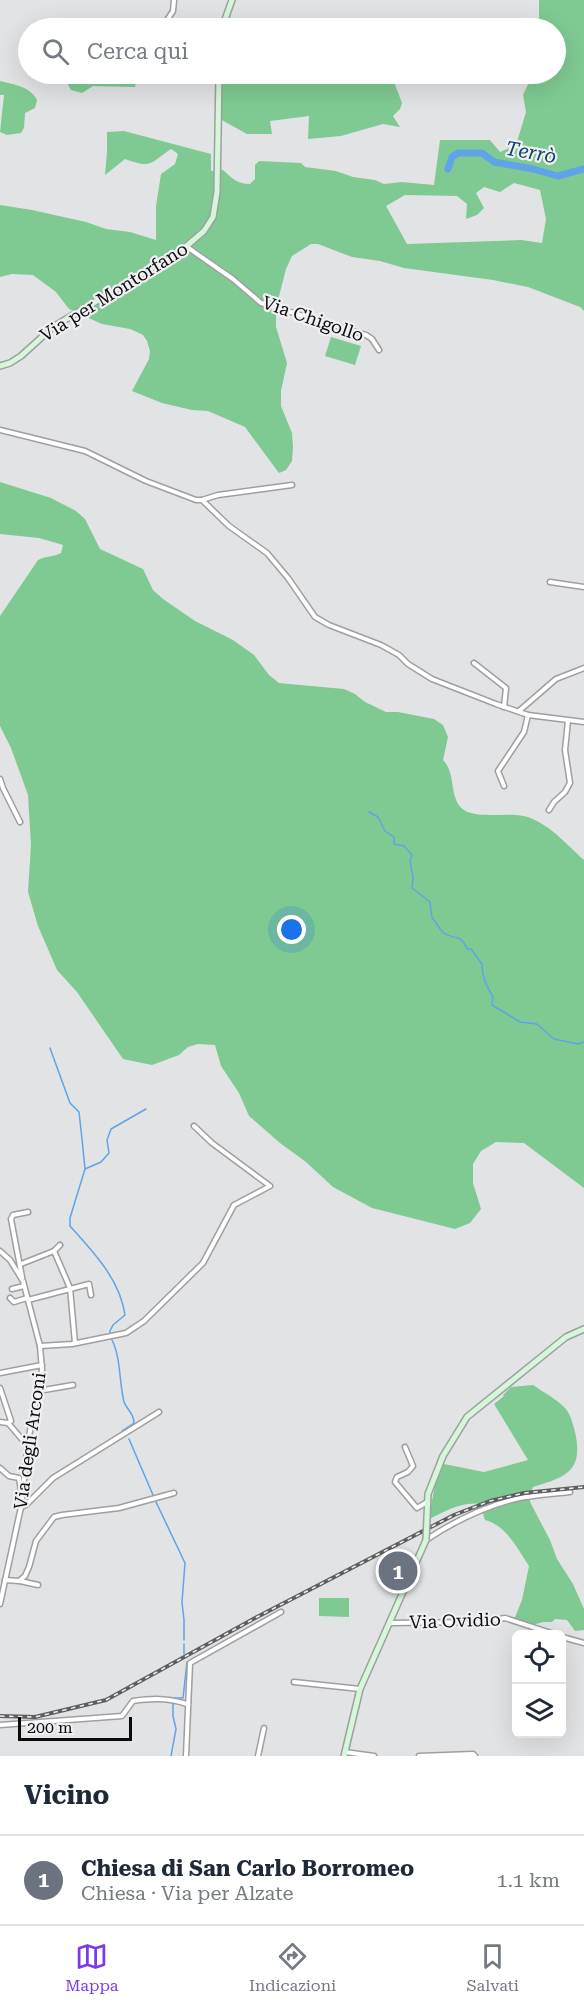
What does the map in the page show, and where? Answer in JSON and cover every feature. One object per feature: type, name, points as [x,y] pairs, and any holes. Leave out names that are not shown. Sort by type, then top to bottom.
[{"type":"street","points":[[168,18],[173,11],[174,0]]},
{"type":"street","points":[[225,18],[231,1]]},
{"type":"street","name":"Via per Montorfano","points":[[0,366],[21,356],[53,327],[187,247],[204,231],[213,217],[217,192],[219,84]]},
{"type":"street","name":"Via Chigollo","points":[[187,247],[261,303],[366,335],[372,339],[379,350]]},
{"type":"street","points":[[0,430],[85,450],[146,482],[202,500],[229,526],[267,553],[315,616],[329,625],[381,645],[432,679],[528,715],[584,722]]},
{"type":"street","points":[[202,500],[218,495],[292,485]]},
{"type":"street","points":[[550,582],[584,587]]},
{"type":"street","points":[[474,663],[506,688],[504,707]]},
{"type":"street","points":[[518,711],[556,679],[584,668]]},
{"type":"street","points":[[504,786],[498,771],[524,732],[528,715]]},
{"type":"street","points":[[549,810],[570,783],[565,750],[568,721]]},
{"type":"street","points":[[0,778],[20,822]]},
{"type":"street","points":[[40,1346],[75,1343],[126,1333],[144,1321],[203,1263],[234,1205],[270,1186],[212,1143],[194,1126]]},
{"type":"street","points":[[12,1289],[23,1284],[11,1219],[13,1215],[28,1212]]},
{"type":"street","points":[[21,1264],[54,1251],[60,1245]]},
{"type":"street","name":"Via degli Arconi","points":[[0,1251],[10,1260],[23,1284],[40,1346],[42,1365],[28,1445],[21,1507],[0,1604]]},
{"type":"street","points":[[54,1251],[70,1288],[75,1343]]},
{"type":"street","points":[[10,1298],[14,1302],[89,1284],[91,1295]]},
{"type":"street","points":[[374,1756],[345,1754],[360,1689],[426,1540],[428,1494],[442,1456],[467,1417],[566,1337],[584,1329]]},
{"type":"street","points":[[0,1373],[42,1365]]},
{"type":"street","points":[[38,1391],[73,1385]]},
{"type":"street","points":[[0,1388],[11,1421],[8,1424]]},
{"type":"street","points":[[21,1507],[26,1505],[53,1478],[159,1412]]},
{"type":"street","points":[[0,1422],[8,1424],[28,1445]]},
{"type":"street","points":[[405,1447],[413,1466],[408,1472],[397,1477],[395,1482],[417,1508],[428,1502]]},
{"type":"street","points":[[0,1468],[9,1476],[19,1478],[22,1498]]},
{"type":"street","points":[[426,1540],[446,1527],[478,1512],[515,1499],[570,1492]]},
{"type":"street","points":[[19,1581],[25,1576],[29,1567],[36,1542],[54,1517],[119,1508],[174,1493]]},
{"type":"street","points":[[4,1580],[38,1585]]},
{"type":"street","points":[[186,1756],[190,1663],[280,1612]]},
{"type":"street","name":"Via Ovidio","points":[[389,1623],[482,1622],[505,1618],[540,1630]]},
{"type":"street","points":[[566,1638],[584,1643]]},
{"type":"street","points":[[294,1682],[360,1689]]},
{"type":"street","points":[[0,1725],[122,1716],[133,1701],[152,1698],[170,1699],[187,1704]]},
{"type":"street","points":[[258,1756],[264,1728]]},
{"type":"street","points":[[419,1756],[446,1754],[476,1756]]},
{"type":"green space","points":[[539,0],[584,0],[584,311],[580,307],[528,287],[404,268],[380,261],[352,257],[318,244],[311,244],[292,256],[286,269],[276,308],[276,327],[287,363],[281,391],[281,406],[292,433],[293,447],[292,461],[286,470],[279,473],[245,427],[208,411],[162,403],[132,391],[149,359],[150,351],[143,335],[130,329],[102,324],[69,309],[56,292],[33,275],[12,274],[0,277],[0,205],[86,222],[156,240],[156,206],[161,174],[175,164],[178,154],[171,149],[146,164],[125,159],[105,175],[107,132],[124,131],[211,154],[211,171],[223,170],[235,180],[245,184],[250,184],[255,179],[255,165],[259,161],[301,163],[305,167],[336,171],[384,184],[402,182],[434,185],[440,140],[490,140],[500,152],[516,145],[526,112],[523,95],[528,84],[566,84],[566,18],[539,18]],"holes":[[[514,183],[540,190],[546,219],[542,243],[521,240],[407,244],[386,206],[405,195],[457,196],[467,204],[466,219],[477,215],[484,208],[476,193],[484,187],[500,192]]]},
{"type":"green space","points":[[0,81],[26,89],[37,100],[35,108],[25,113],[24,128],[21,133],[7,135],[0,132],[4,95],[0,95]]},
{"type":"green space","points":[[68,84],[136,84],[135,87],[93,86],[82,93],[71,90]]},
{"type":"green space","points":[[220,84],[395,84],[402,103],[393,116],[400,127],[383,124],[341,136],[308,139],[309,116],[270,121],[272,134],[247,134],[220,119]]},
{"type":"green space","points":[[331,337],[361,346],[355,365],[325,356]]},
{"type":"green space","points":[[0,482],[51,498],[76,511],[85,519],[100,549],[143,569],[153,590],[163,599],[195,621],[233,640],[254,655],[269,675],[279,683],[344,689],[386,712],[434,719],[443,725],[448,737],[443,760],[450,772],[456,800],[464,810],[476,814],[517,815],[533,819],[556,834],[584,860],[584,1188],[524,1143],[496,1142],[481,1151],[473,1164],[473,1183],[481,1209],[470,1223],[455,1229],[372,1208],[333,1187],[249,1116],[239,1093],[221,1066],[215,1045],[198,1044],[188,1047],[179,1055],[152,1065],[123,1059],[77,992],[57,970],[38,926],[28,892],[31,845],[28,795],[11,748],[0,726],[0,616],[38,560],[61,553],[63,545],[39,538],[0,534]]},
{"type":"green space","points":[[533,1385],[566,1409],[575,1432],[577,1456],[574,1464],[563,1476],[533,1487],[530,1502],[584,1609],[584,1630],[575,1631],[567,1620],[555,1619],[552,1622],[525,1627],[513,1622],[522,1600],[529,1566],[505,1532],[485,1520],[480,1504],[460,1506],[428,1520],[435,1486],[444,1464],[484,1472],[528,1460],[494,1404],[511,1387]]},
{"type":"green space","points":[[319,1598],[349,1598],[349,1617],[319,1616]]},
{"type":"waterway","name":"Terrò","points":[[448,169],[452,157],[458,153],[482,153],[494,162],[558,176],[584,169]]},
{"type":"waterway","points":[[369,812],[378,817],[385,831],[394,837],[394,844],[404,846],[412,855],[410,861],[413,877],[412,888],[430,902],[432,918],[444,933],[462,940],[467,949],[471,949],[482,964],[485,981],[493,997],[492,1005],[520,1022],[537,1024],[554,1039],[578,1044],[584,1042]]},
{"type":"waterway","points":[[50,1048],[70,1103],[79,1112],[85,1169],[70,1218],[70,1226],[96,1256],[111,1278],[118,1290],[125,1315],[113,1325],[110,1334]]},
{"type":"waterway","points":[[85,1169],[101,1162],[109,1153],[107,1140],[111,1129],[146,1109]]},
{"type":"waterway","points":[[112,1340],[117,1354],[124,1402],[134,1420],[134,1423],[122,1431]]},
{"type":"waterway","points":[[129,1439],[153,1495]]},
{"type":"waterway","points":[[156,1502],[185,1563],[182,1602],[184,1640]]},
{"type":"waterway","points":[[184,1644],[184,1654]]},
{"type":"waterway","points":[[174,1698],[183,1698],[187,1662]]},
{"type":"waterway","points":[[171,1756],[176,1729],[173,1703]]},
{"type":"railway","points":[[0,1716],[35,1717],[106,1700],[257,1617],[454,1515],[490,1501],[524,1493],[584,1487]]},
{"type":"place","name":"Chiesa di San Carlo Borromeo","points":[[398,1571]]}]
